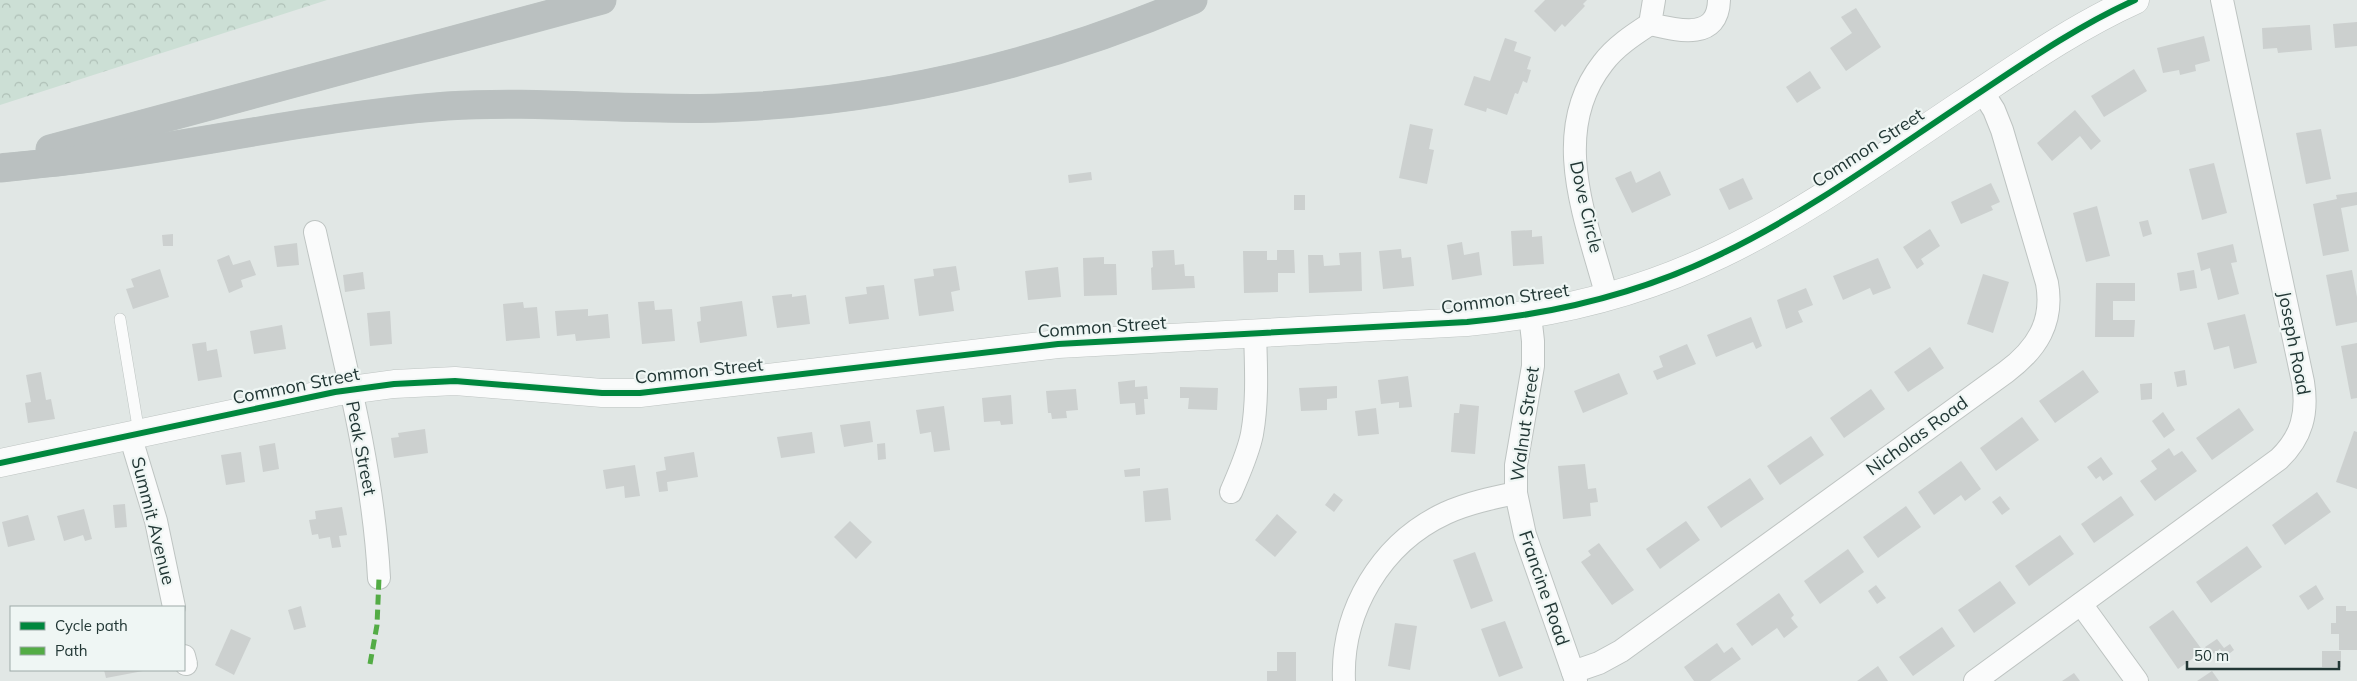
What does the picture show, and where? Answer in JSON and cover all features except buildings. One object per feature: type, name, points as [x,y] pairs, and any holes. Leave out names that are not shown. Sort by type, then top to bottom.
[{"type":"highway","points":[[0,162],[602,0]]},
{"type":"highway","points":[[0,168],[92,158],[343,116],[405,110],[494,105],[719,108],[804,102],[868,94],[940,81],[1052,53],[1122,30],[1193,0]]},
{"type":"street","points":[[1654,0],[1650,24],[1681,32],[1696,31],[1709,24],[1714,18],[1719,0]]},
{"type":"street","name":"Common Street","points":[[0,463],[350,390],[435,381],[596,393],[647,393],[1058,344],[1451,323],[1530,315],[1607,297],[1656,281],[1701,263],[1773,227],[1827,194],[2073,32],[2135,0]]},
{"type":"street","name":"Joseph Road","points":[[1975,681],[2279,459],[2294,441],[2304,418],[2303,382],[2222,0]]},
{"type":"street","name":"Dove Circle","points":[[1607,297],[1578,183],[1574,154],[1575,126],[1583,98],[1604,62],[1624,42],[1650,24]]},
{"type":"street","name":"Nicholas Road","points":[[1574,677],[1630,645],[2006,372],[2028,353],[2036,342],[2047,320],[2049,308],[2047,283],[2002,130],[1994,110],[1982,91]]},
{"type":"street","name":"Peak Street","points":[[315,232],[350,390],[376,532],[380,578]]},
{"type":"street","name":"Walnut Street","points":[[1344,681],[1346,644],[1354,612],[1366,587],[1392,553],[1422,527],[1446,513],[1472,504],[1516,493],[1516,465],[1533,366],[1530,315]]},
{"type":"street","points":[[1231,492],[1244,461],[1252,434],[1256,384],[1255,332]]},
{"type":"street","name":"Summit Avenue","points":[[135,434],[174,606]]},
{"type":"street","name":"Francine Road","points":[[1516,493],[1525,535],[1574,677]]},
{"type":"street","points":[[2081,604],[2137,681]]},
{"type":"lane","points":[[120,319],[135,434]]},
{"type":"green space","points":[[0,0],[327,0],[0,105]]},
{"type":"marked path","points":[[370,664],[377,625],[379,578]]},
{"type":"cycle path","points":[[0,463],[335,392],[394,384],[455,381],[602,393],[640,393],[1058,344],[1467,322],[1565,307],[1629,291],[1660,280],[1691,268],[1753,238],[1844,184],[2046,49],[2090,23],[2135,0]]}]
